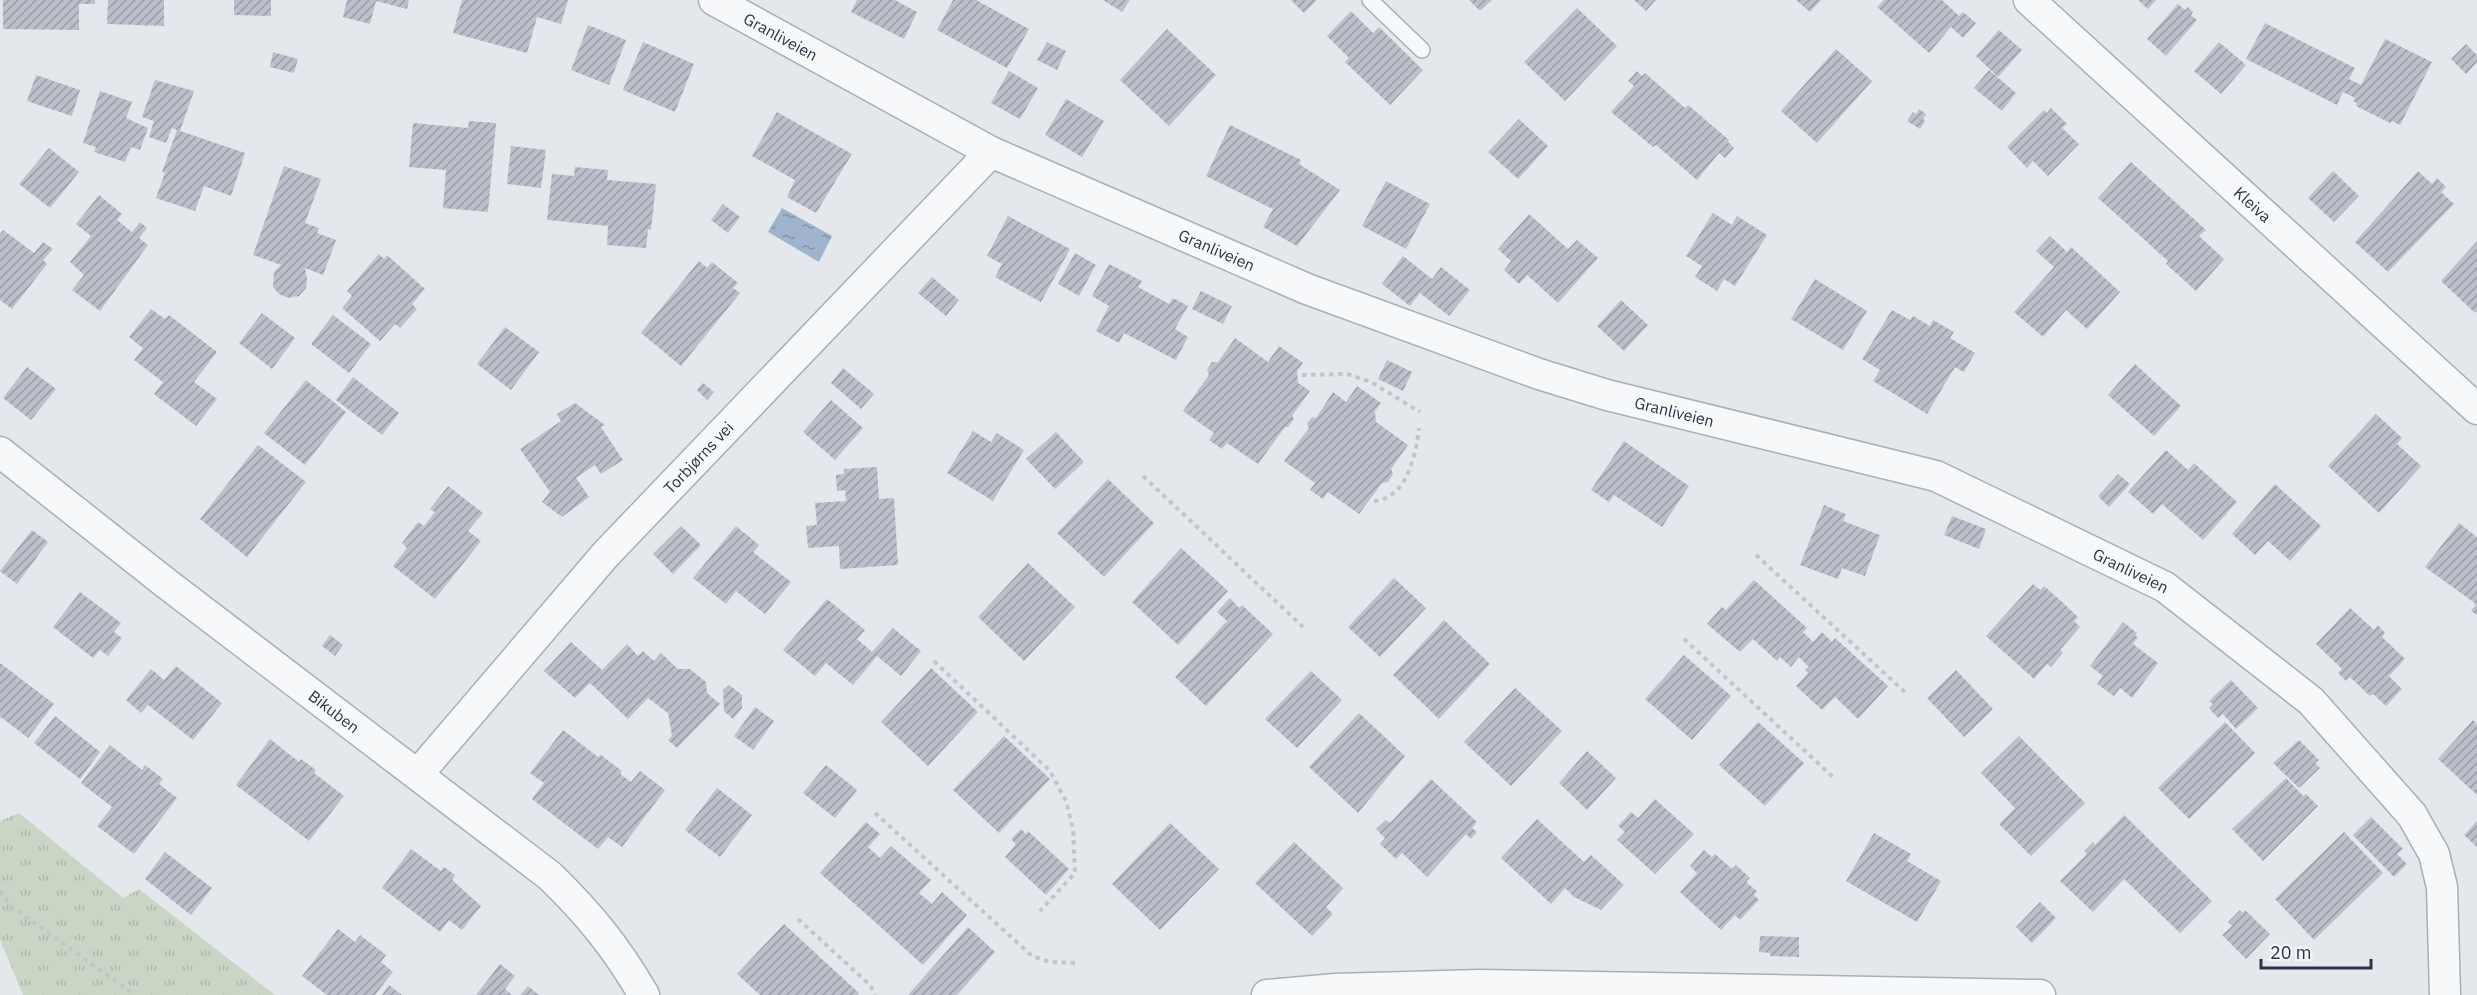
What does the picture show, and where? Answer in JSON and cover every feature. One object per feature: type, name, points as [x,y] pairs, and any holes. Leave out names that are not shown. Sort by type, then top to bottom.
[{"type":"street","name":"Granliveien","points":[[714,0],[991,152],[1307,289],[1539,374],[1607,395],[1936,476],[2165,587],[2311,700],[2412,815],[2434,854],[2442,887],[2445,995]]},
{"type":"street","name":"Kleiva","points":[[2029,0],[2477,409]]},
{"type":"street","name":"Torbjørns vei","points":[[418,774],[606,554],[991,152]]},
{"type":"street","name":"Bikuben","points":[[0,452],[167,584],[550,876],[599,927],[621,956],[644,995]]},
{"type":"street","points":[[1267,995],[1335,989],[1479,985],[2040,995]]},
{"type":"lane","points":[[1370,0],[1422,50]]},
{"type":"path","points":[[1302,375],[1347,374],[1371,382],[1420,412]]},
{"type":"path","points":[[1374,501],[1381,500],[1395,492],[1405,478],[1416,456],[1419,428]]},
{"type":"path","points":[[1143,476],[1303,627]]},
{"type":"path","points":[[1756,555],[1907,694]]},
{"type":"path","points":[[1684,639],[1833,777]]},
{"type":"path","points":[[934,661],[1050,771],[1066,801],[1073,829],[1075,873],[1040,911]]},
{"type":"path","points":[[875,813],[1032,956],[1050,962],[1077,963]]},
{"type":"path","points":[[0,891],[12,907],[135,995]]},
{"type":"path","points":[[798,918],[870,985],[874,995]]},
{"type":"green space","points":[[19,813],[123,898],[139,889],[275,995],[23,995],[0,940],[0,821]]},
{"type":"water","points":[[782,208],[832,236],[819,262],[768,232]]},
{"type":"building","points":[[3,0],[95,0],[95,4],[79,4],[79,30],[3,29]]},
{"type":"building","points":[[108,0],[164,0],[164,26],[107,24]]},
{"type":"building","points":[[234,0],[271,0],[271,16],[234,15]]},
{"type":"building","points":[[347,0],[409,0],[407,9],[376,1],[370,24],[343,17]]},
{"type":"building","points":[[462,0],[568,0],[561,24],[537,17],[527,53],[453,33]]},
{"type":"building","points":[[857,0],[895,0],[917,12],[904,39],[851,12]]},
{"type":"building","points":[[953,0],[976,0],[1029,29],[1007,68],[937,30]]},
{"type":"building","points":[[1103,0],[1130,0],[1122,12]]},
{"type":"building","points":[[1291,0],[1317,0],[1304,13]]},
{"type":"building","points":[[1469,0],[1492,0],[1480,11]]},
{"type":"building","points":[[1634,0],[1656,0],[1646,11]]},
{"type":"building","points":[[1796,0],[1821,0],[1810,12]]},
{"type":"building","points":[[1884,0],[1942,0],[1959,16],[1963,12],[1976,23],[1963,38],[1951,27],[1929,53],[1877,7]]},
{"type":"building","points":[[2138,0],[2156,0],[2148,9]]},
{"type":"building","points":[[2178,4],[2185,10],[2188,7],[2193,12],[2191,15],[2197,20],[2166,56],[2147,39]]},
{"type":"building","points":[[1577,8],[1617,46],[1565,101],[1524,62]]},
{"type":"building","points":[[1351,11],[1373,33],[1379,27],[1423,70],[1390,105],[1345,62],[1349,58],[1327,36]]},
{"type":"building","points":[[2265,23],[2355,68],[2349,79],[2361,85],[2385,39],[2432,62],[2400,125],[2392,121],[2390,123],[2356,106],[2357,103],[2353,101],[2355,98],[2343,92],[2337,105],[2246,59]]},
{"type":"building","points":[[588,25],[626,40],[609,85],[571,70]]},
{"type":"building","points":[[1167,29],[1216,75],[1169,126],[1120,80]]},
{"type":"building","points":[[1999,30],[2022,50],[1998,77],[1976,56]]},
{"type":"building","points":[[643,42],[694,64],[675,112],[623,90]]},
{"type":"building","points":[[1047,42],[1066,51],[1057,70],[1037,60]]},
{"type":"building","points":[[2219,42],[2246,65],[2221,94],[2194,71]]},
{"type":"building","points":[[2466,44],[2477,55],[2477,62],[2466,74],[2451,59]]},
{"type":"building","points":[[1836,49],[1872,81],[1817,143],[1781,111]]},
{"type":"building","points":[[273,52],[298,59],[294,73],[270,67]]},
{"type":"building","points":[[1989,70],[2016,93],[2002,111],[1974,88]]},
{"type":"building","points":[[1009,71],[1038,88],[1020,119],[991,103]]},
{"type":"building","points":[[1637,71],[1642,76],[1645,73],[1685,108],[1688,105],[1729,140],[1728,142],[1734,148],[1725,158],[1719,153],[1697,180],[1656,145],[1653,147],[1611,112],[1634,86],[1628,81]]},
{"type":"building","points":[[36,75],[80,90],[72,116],[27,101]]},
{"type":"building","points":[[155,80],[194,91],[180,131],[245,153],[231,196],[204,186],[195,211],[156,198],[165,173],[162,172],[177,130],[172,128],[166,143],[149,137],[154,121],[142,117]]},
{"type":"building","points":[[100,91],[132,102],[126,118],[148,128],[140,150],[131,147],[125,162],[94,152],[96,147],[83,143]]},
{"type":"building","points":[[1066,99],[1104,121],[1082,157],[1045,135]]},
{"type":"building","points":[[2051,108],[2067,124],[2062,128],[2079,144],[2048,176],[2033,161],[2027,168],[2007,147],[2044,110],[2047,113]]},
{"type":"building","points":[[1919,109],[1926,114],[1920,129],[1907,121],[1913,112],[1916,114]]},
{"type":"building","points":[[777,112],[852,154],[816,213],[787,197],[795,180],[752,156]]},
{"type":"building","points":[[1519,119],[1548,146],[1518,179],[1488,152]]},
{"type":"building","points":[[469,121],[496,123],[488,212],[443,208],[446,170],[409,167],[413,123],[468,128]]},
{"type":"building","points":[[1230,125],[1301,160],[1299,164],[1340,190],[1297,246],[1263,227],[1273,209],[1206,176]]},
{"type":"building","points":[[511,146],[546,150],[541,188],[507,184]]},
{"type":"building","points":[[49,148],[79,172],[50,208],[19,184]]},
{"type":"building","points":[[2131,162],[2206,230],[2199,236],[2224,259],[2196,291],[2166,264],[2168,261],[2098,198]]},
{"type":"building","points":[[284,166],[321,179],[305,223],[319,228],[317,233],[336,240],[323,275],[305,268],[306,288],[299,296],[289,298],[279,294],[273,287],[274,272],[281,265],[253,255]]},
{"type":"building","points":[[575,167],[608,170],[607,180],[656,184],[651,230],[648,229],[646,248],[607,245],[608,226],[547,220],[552,174],[574,176]]},
{"type":"building","points":[[2333,171],[2359,196],[2334,222],[2308,198]]},
{"type":"building","points":[[2418,171],[2432,184],[2437,178],[2446,187],[2441,192],[2454,204],[2388,272],[2355,242]]},
{"type":"building","points":[[1386,181],[1430,204],[1406,249],[1362,226]]},
{"type":"building","points":[[99,195],[122,214],[117,220],[132,232],[140,222],[147,228],[139,238],[148,245],[100,311],[72,290],[84,275],[70,262],[91,236],[76,224]]},
{"type":"building","points":[[723,204],[740,217],[728,233],[711,220]]},
{"type":"building","points":[[1713,213],[1732,225],[1737,216],[1767,235],[1735,286],[1724,279],[1717,291],[1695,277],[1702,266],[1686,256]]},
{"type":"building","points":[[1529,214],[1568,249],[1577,240],[1598,258],[1558,303],[1527,275],[1519,284],[1504,270],[1511,261],[1498,249]]},
{"type":"building","points":[[1008,216],[1070,249],[1041,302],[995,277],[1002,264],[987,256]]},
{"type":"building","points":[[3,230],[34,253],[43,242],[53,249],[43,260],[47,264],[12,309],[0,300],[0,234]]},
{"type":"building","points":[[2050,236],[2067,252],[2071,247],[2120,292],[2087,329],[2066,310],[2043,337],[2014,312],[2054,267],[2036,251]]},
{"type":"building","points":[[2477,241],[2477,311],[2475,313],[2441,281]]},
{"type":"building","points":[[1075,253],[1096,265],[1079,296],[1058,284]]},
{"type":"building","points":[[379,254],[384,259],[387,255],[425,289],[412,304],[417,309],[400,328],[395,324],[380,341],[342,308],[352,296],[347,291]]},
{"type":"building","points":[[1403,256],[1432,279],[1441,267],[1470,290],[1449,316],[1420,293],[1410,306],[1382,284]]},
{"type":"building","points":[[699,261],[707,268],[712,262],[738,283],[733,288],[740,293],[681,366],[641,333]]},
{"type":"building","points":[[1109,264],[1142,281],[1138,287],[1169,304],[1173,298],[1188,306],[1175,329],[1188,337],[1176,360],[1124,333],[1119,343],[1096,331],[1109,306],[1092,296]]},
{"type":"building","points":[[932,277],[959,300],[946,316],[918,293]]},
{"type":"building","points":[[1815,279],[1867,311],[1843,350],[1791,319]]},
{"type":"building","points":[[1201,291],[1232,306],[1223,324],[1192,309]]},
{"type":"building","points":[[1621,300],[1648,325],[1624,351],[1597,326]]},
{"type":"building","points":[[151,309],[165,319],[169,315],[217,352],[194,382],[217,399],[196,426],[154,394],[163,382],[134,360],[143,348],[129,337]]},
{"type":"building","points":[[1892,310],[1910,320],[1913,316],[1930,326],[1933,320],[1954,332],[1950,338],[1975,353],[1964,372],[1955,367],[1927,414],[1873,381],[1880,370],[1862,359]]},
{"type":"building","points":[[262,313],[295,338],[272,369],[239,343]]},
{"type":"building","points":[[333,315],[371,344],[349,373],[311,344]]},
{"type":"building","points":[[505,327],[539,352],[511,390],[477,364]]},
{"type":"building","points":[[1235,338],[1268,362],[1279,346],[1303,363],[1297,371],[1298,383],[1310,391],[1292,416],[1294,419],[1288,427],[1285,427],[1258,464],[1227,443],[1222,449],[1209,440],[1214,433],[1183,411],[1209,375],[1207,370],[1212,362],[1218,362]]},
{"type":"building","points":[[1387,360],[1412,372],[1403,391],[1378,379]]},
{"type":"building","points":[[2135,364],[2181,406],[2154,436],[2108,395]]},
{"type":"building","points":[[27,367],[56,389],[31,420],[3,398]]},
{"type":"building","points":[[843,368],[874,394],[861,409],[831,383]]},
{"type":"building","points":[[353,377],[399,413],[382,435],[336,400]]},
{"type":"building","points":[[306,380],[346,412],[305,465],[264,433]]},
{"type":"building","points":[[703,383],[714,392],[707,400],[697,390]]},
{"type":"building","points":[[1357,386],[1381,403],[1375,411],[1376,422],[1408,445],[1391,469],[1393,474],[1388,482],[1382,483],[1359,514],[1328,492],[1323,499],[1310,490],[1315,483],[1284,461],[1309,428],[1307,424],[1312,417],[1316,418],[1333,392],[1346,402]]},
{"type":"building","points":[[831,400],[863,428],[835,460],[803,432]]},
{"type":"building","points":[[575,403],[605,425],[601,427],[623,460],[601,474],[595,465],[576,478],[589,497],[562,517],[542,502],[550,492],[520,449],[561,421],[557,414]]},
{"type":"building","points":[[2376,414],[2402,438],[2397,444],[2421,466],[2379,513],[2328,466]]},
{"type":"building","points":[[973,431],[991,442],[997,433],[1024,450],[993,501],[947,473]]},
{"type":"building","points":[[1056,432],[1084,462],[1055,489],[1026,459]]},
{"type":"building","points":[[1624,441],[1689,486],[1662,527],[1614,495],[1609,502],[1591,490]]},
{"type":"building","points":[[258,445],[306,482],[247,557],[200,519]]},
{"type":"building","points":[[2166,450],[2188,470],[2194,463],[2237,502],[2203,540],[2162,504],[2153,514],[2128,492]]},
{"type":"building","points":[[877,467],[879,499],[894,498],[898,565],[840,569],[839,546],[808,548],[806,526],[817,525],[815,503],[846,501],[845,490],[837,491],[836,475],[844,474],[844,469]]},
{"type":"building","points":[[2118,474],[2130,484],[2109,507],[2098,496]]},
{"type":"building","points":[[1108,479],[1154,523],[1104,577],[1057,533]]},
{"type":"building","points":[[2275,484],[2321,526],[2290,561],[2268,541],[2255,555],[2232,534]]},
{"type":"building","points":[[448,486],[483,513],[468,531],[481,541],[435,599],[393,566],[407,548],[402,543],[418,522],[424,526],[435,512],[430,509]]},
{"type":"building","points":[[1824,505],[1846,514],[1843,521],[1880,535],[1865,576],[1842,568],[1838,579],[1800,565]]},
{"type":"building","points":[[1952,516],[1986,529],[1979,549],[1944,535]]},
{"type":"building","points":[[2459,523],[2477,537],[2477,615],[2471,611],[2476,604],[2425,567]]},
{"type":"building","points":[[681,526],[701,545],[673,574],[653,554]]},
{"type":"building","points":[[736,526],[759,545],[753,552],[791,582],[765,614],[736,591],[726,604],[693,578]]},
{"type":"building","points":[[32,530],[48,542],[17,584],[0,571]]},
{"type":"building","points":[[1181,548],[1228,591],[1178,645],[1132,602]]},
{"type":"building","points":[[1028,563],[1075,607],[1024,661],[978,617]]},
{"type":"building","points":[[1394,578],[1426,608],[1380,657],[1348,627]]},
{"type":"building","points":[[1754,580],[1807,628],[1803,632],[1813,642],[1822,632],[1832,642],[1835,638],[1888,686],[1858,719],[1835,697],[1822,710],[1796,686],[1808,673],[1805,670],[1809,667],[1799,657],[1791,667],[1780,657],[1777,661],[1753,639],[1740,652],[1707,624],[1722,607],[1726,610]]},
{"type":"building","points":[[2033,584],[2040,590],[2044,586],[2061,601],[2078,617],[2074,621],[2080,627],[2060,650],[2063,653],[2051,667],[2047,664],[2034,679],[1986,636]]},
{"type":"building","points":[[80,592],[121,623],[114,632],[122,638],[108,656],[100,650],[93,658],[53,627]]},
{"type":"building","points":[[1230,598],[1239,608],[1242,605],[1273,634],[1206,706],[1175,677],[1227,621],[1217,612]]},
{"type":"building","points":[[827,599],[865,630],[857,639],[872,652],[893,628],[921,651],[901,676],[877,656],[853,685],[826,663],[815,676],[783,650]]},
{"type":"building","points":[[2350,608],[2374,630],[2378,625],[2385,633],[2382,637],[2405,659],[2389,676],[2402,689],[2386,706],[2373,694],[2370,696],[2350,677],[2346,681],[2338,673],[2342,669],[2316,644]]},
{"type":"building","points":[[1444,620],[1490,664],[1439,719],[1393,675]]},
{"type":"building","points":[[2123,622],[2137,633],[2135,636],[2138,637],[2133,644],[2158,663],[2132,698],[2120,688],[2114,696],[2097,684],[2103,676],[2090,666]]},
{"type":"building","points":[[330,635],[343,645],[335,656],[322,646]]},
{"type":"building","points":[[571,642],[602,670],[627,644],[638,656],[643,651],[654,661],[661,653],[678,669],[690,669],[706,682],[707,693],[720,704],[677,748],[668,740],[672,736],[668,713],[648,698],[628,719],[590,683],[575,698],[544,671]]},
{"type":"building","points":[[1684,655],[1731,696],[1692,740],[1645,699]]},
{"type":"building","points":[[0,663],[54,704],[28,738],[1,717],[0,719]]},
{"type":"building","points":[[176,666],[222,703],[193,740],[148,705],[141,713],[126,700],[151,669],[164,680]]},
{"type":"building","points":[[931,668],[978,712],[928,766],[881,722]]},
{"type":"building","points":[[1956,670],[1993,709],[1964,737],[1927,698]]},
{"type":"building","points":[[1311,671],[1342,700],[1297,748],[1265,719]]},
{"type":"building","points":[[2231,680],[2258,708],[2236,729],[2223,714],[2218,718],[2209,708],[2213,704],[2209,701]]},
{"type":"building","points":[[729,685],[742,695],[742,708],[733,719],[724,711],[723,690]]},
{"type":"building","points":[[1515,688],[1562,731],[1511,786],[1464,742]]},
{"type":"building","points":[[755,707],[774,721],[753,750],[734,736]]},
{"type":"building","points":[[1359,713],[1405,756],[1358,813],[1309,767]]},
{"type":"building","points":[[55,716],[100,752],[80,779],[34,743]]},
{"type":"building","points":[[2473,720],[2477,724],[2477,795],[2438,759]]},
{"type":"building","points":[[1758,722],[1804,763],[1765,806],[1719,765]]},
{"type":"building","points":[[2225,722],[2255,753],[2189,819],[2158,788]]},
{"type":"building","points":[[563,730],[598,757],[601,755],[622,771],[620,774],[631,782],[640,771],[665,790],[622,847],[608,837],[598,849],[532,799],[544,783],[530,773]]},
{"type":"building","points":[[1004,736],[1050,779],[999,833],[953,790]]},
{"type":"building","points":[[2019,736],[2085,803],[2031,856],[1999,824],[2015,808],[1981,773]]},
{"type":"building","points":[[270,739],[299,762],[301,759],[316,770],[314,773],[344,796],[309,841],[236,785]]},
{"type":"building","points":[[2299,740],[2319,760],[2315,763],[2320,768],[2299,788],[2273,763]]},
{"type":"building","points":[[110,745],[142,770],[145,765],[163,779],[159,784],[177,798],[134,854],[97,826],[112,807],[81,783]]},
{"type":"building","points":[[1587,751],[1616,778],[1587,810],[1559,783]]},
{"type":"building","points":[[826,765],[857,790],[835,818],[803,793]]},
{"type":"building","points":[[2286,778],[2303,796],[2306,794],[2318,806],[2263,861],[2232,829]]},
{"type":"building","points":[[1431,779],[1477,822],[1472,828],[1477,832],[1471,839],[1466,834],[1427,877],[1402,853],[1396,859],[1380,844],[1385,838],[1376,829],[1386,820],[1390,823]]},
{"type":"building","points":[[717,788],[752,815],[720,857],[685,830]]},
{"type":"building","points":[[1655,799],[1694,834],[1655,874],[1617,840],[1625,832],[1618,826],[1631,812],[1638,818]]},
{"type":"building","points":[[2124,815],[2212,901],[2180,933],[2124,879],[2093,912],[2060,881],[2087,854],[2084,851],[2093,842],[2095,845]]},
{"type":"building","points":[[2371,817],[2403,849],[2397,854],[2407,864],[2394,877],[2353,835]]},
{"type":"building","points":[[1537,819],[1584,862],[1591,855],[1624,885],[1601,910],[1574,897],[1565,888],[1551,904],[1501,858]]},
{"type":"building","points":[[2477,821],[2477,847],[2464,835]]},
{"type":"building","points":[[866,822],[880,834],[868,847],[880,858],[891,846],[931,880],[919,893],[932,904],[942,892],[967,915],[923,965],[820,873]]},
{"type":"building","points":[[1170,823],[1219,869],[1160,930],[1112,884]]},
{"type":"building","points":[[1021,829],[1026,834],[1028,831],[1069,869],[1046,895],[1005,857],[1016,844],[1011,839]]},
{"type":"building","points":[[2344,832],[2383,873],[2314,940],[2275,899]]},
{"type":"building","points":[[1874,833],[1911,854],[1907,861],[1941,881],[1917,922],[1846,881]]},
{"type":"building","points":[[1294,842],[1343,888],[1326,907],[1333,914],[1312,936],[1255,883]]},
{"type":"building","points":[[411,849],[441,871],[444,867],[455,875],[452,880],[481,906],[462,930],[449,920],[440,932],[382,888]]},
{"type":"building","points":[[1704,850],[1712,857],[1715,854],[1732,869],[1736,865],[1750,878],[1746,882],[1757,891],[1754,895],[1759,900],[1740,920],[1735,915],[1721,930],[1680,892],[1697,873],[1690,866]]},
{"type":"building","points":[[165,852],[212,888],[191,915],[145,879]]},
{"type":"building","points":[[2040,902],[2056,918],[2032,943],[2016,927]]},
{"type":"building","points":[[2240,910],[2243,913],[2245,910],[2270,934],[2246,959],[2222,935],[2232,926],[2228,922]]},
{"type":"building","points":[[784,924],[859,993],[858,995],[760,995],[737,974]]},
{"type":"building","points":[[968,927],[995,952],[957,995],[908,995]]},
{"type":"building","points":[[338,929],[355,942],[360,935],[386,955],[381,962],[393,972],[375,995],[327,995],[302,976]]},
{"type":"building","points":[[1760,936],[1799,937],[1799,957],[1770,956],[1770,953],[1759,952]]},
{"type":"building","points":[[500,964],[515,976],[505,989],[512,995],[476,995]]},
{"type":"building","points":[[389,985],[402,995],[382,995]]},
{"type":"building","points":[[528,986],[539,995],[520,995]]}]
